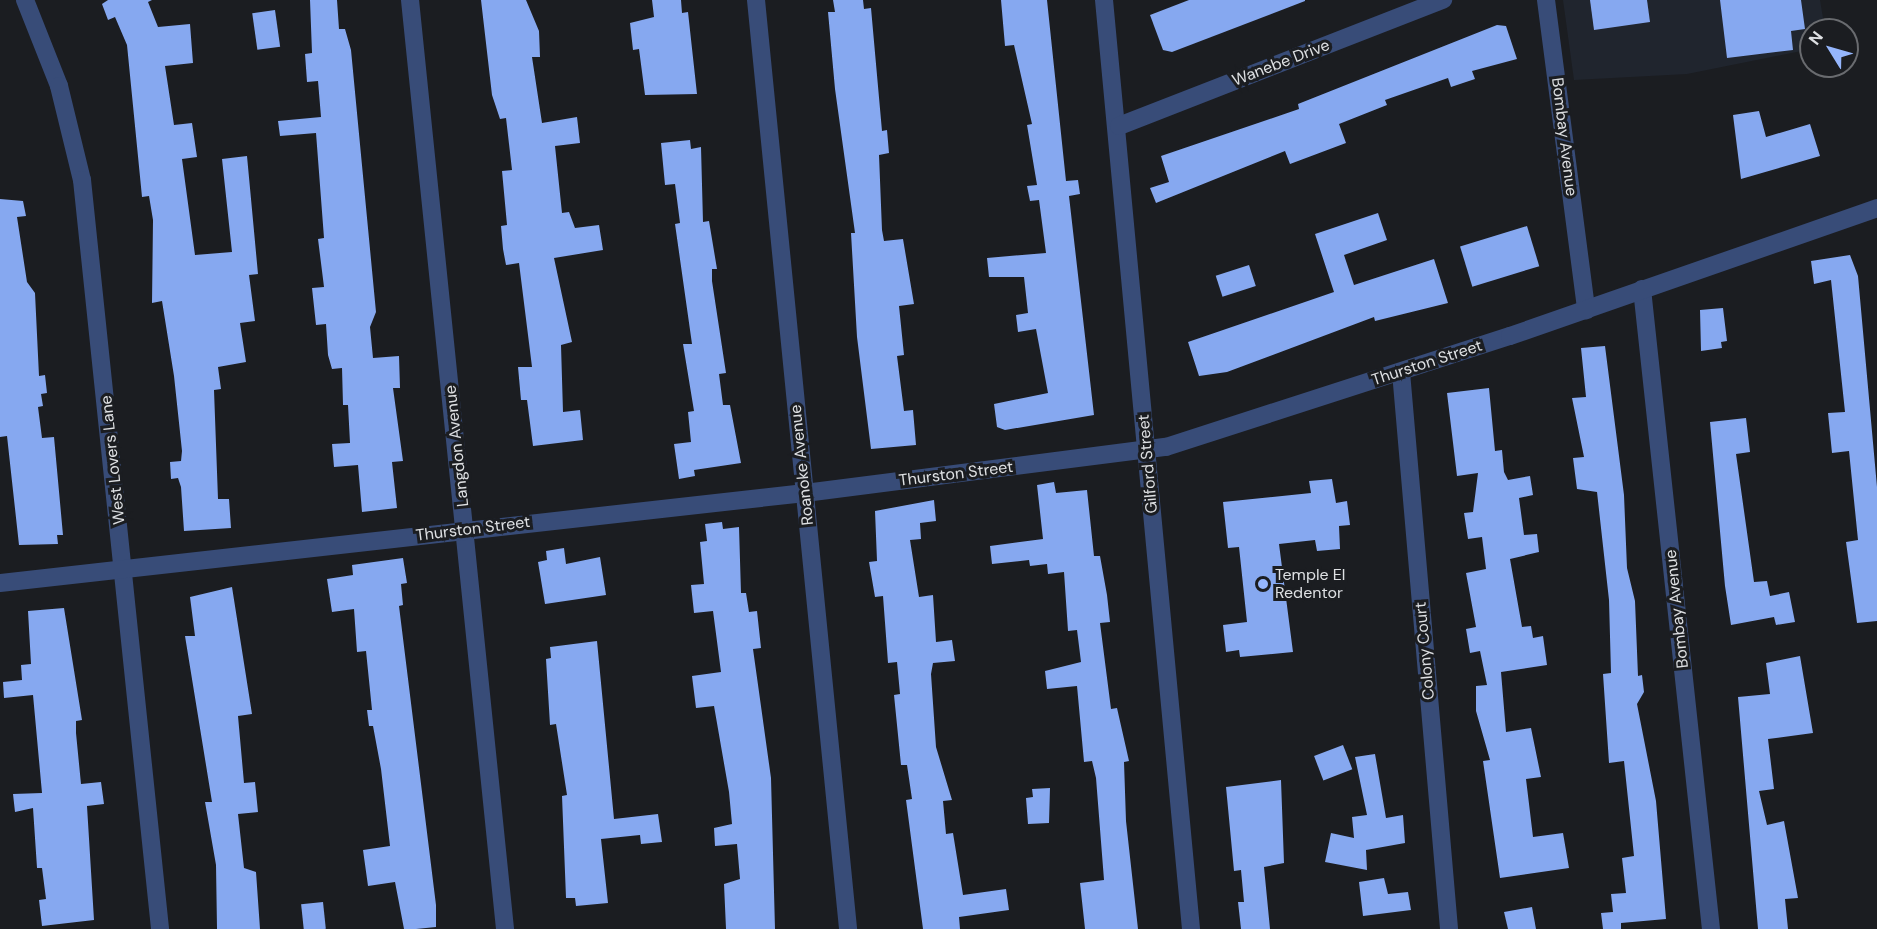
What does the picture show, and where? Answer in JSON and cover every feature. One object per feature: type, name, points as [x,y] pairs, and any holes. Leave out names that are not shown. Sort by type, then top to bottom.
[{"type":"street","name":"West Lovers Lane","points":[[25,0],[60,86],[81,171],[125,569],[160,929]]},
{"type":"street","name":"Langdon Avenue","points":[[410,0],[506,929]]},
{"type":"street","name":"Roanoke Avenue","points":[[756,0],[848,929]]},
{"type":"street","name":"Gilford Street","points":[[1104,0],[1119,126],[1146,450],[1191,929]]},
{"type":"street","name":"Wanebe Drive","points":[[1119,126],[1443,0]]},
{"type":"street","name":"Bombay Avenue","points":[[1546,0],[1586,309]]},
{"type":"street","name":"Thurston Street","points":[[0,583],[805,493],[1146,450],[1206,437],[1877,208]]},
{"type":"street","name":"Bombay Avenue","points":[[1642,289],[1711,929]]},
{"type":"street","name":"Colony Court","points":[[1401,372],[1449,929]]},
{"type":"shaded area","points":[[1563,0],[1820,0],[1823,18],[1799,18],[1799,51],[1687,74],[1574,80]]},
{"type":"building","points":[[108,0],[152,0],[148,2],[158,27],[190,24],[193,63],[165,66],[174,125],[192,123],[197,157],[182,159],[195,255],[232,252],[222,159],[247,156],[258,274],[249,275],[255,321],[240,323],[246,362],[218,367],[221,389],[214,390],[218,499],[229,499],[231,528],[184,531],[181,487],[178,478],[171,479],[170,462],[181,461],[182,451],[174,376],[162,301],[152,303],[153,220],[149,196],[142,197],[127,45],[115,17],[108,20],[102,4]]},
{"type":"building","points":[[310,0],[337,0],[339,29],[345,29],[351,50],[376,312],[370,327],[373,358],[399,356],[400,388],[393,388],[403,461],[392,462],[397,508],[362,512],[358,465],[334,467],[332,444],[350,443],[348,405],[343,405],[342,368],[332,369],[328,355],[326,324],[316,325],[312,288],[324,287],[318,239],[324,238],[316,133],[280,136],[278,121],[321,117],[318,81],[307,82],[305,54],[312,53]]},
{"type":"building","points":[[481,0],[526,0],[539,31],[540,57],[532,57],[542,123],[577,117],[580,143],[555,146],[562,213],[569,212],[575,228],[599,225],[603,250],[554,258],[572,342],[561,345],[563,412],[580,410],[583,440],[533,446],[527,400],[521,400],[518,367],[532,367],[519,263],[506,265],[503,249],[501,226],[507,225],[502,171],[512,170],[506,118],[500,119],[492,95]]},
{"type":"building","points":[[652,0],[681,0],[682,13],[688,12],[697,94],[645,95],[639,49],[633,50],[630,23],[654,17]]},
{"type":"building","points":[[833,0],[863,0],[864,9],[871,8],[882,131],[887,130],[889,153],[879,155],[882,230],[884,241],[903,239],[914,304],[899,306],[904,355],[897,356],[904,411],[913,410],[916,445],[871,449],[857,337],[851,233],[855,233],[835,89],[828,12],[835,12]]},
{"type":"building","points":[[1001,0],[1047,0],[1066,181],[1078,180],[1080,194],[1069,196],[1094,415],[1005,430],[997,427],[994,404],[1048,393],[1036,329],[1018,332],[1016,315],[1028,313],[1024,277],[989,277],[987,258],[1046,253],[1039,200],[1030,201],[1027,186],[1037,185],[1027,125],[1032,124],[1014,45],[1005,46]]},
{"type":"building","points":[[1189,0],[1305,1],[1172,52],[1163,50],[1150,15]]},
{"type":"building","points":[[1590,0],[1647,0],[1650,22],[1594,30]]},
{"type":"building","points":[[1720,0],[1801,0],[1803,18],[1799,18],[1799,30],[1791,31],[1793,50],[1727,58]]},
{"type":"building","points":[[275,10],[280,47],[257,50],[252,13]]},
{"type":"building","points":[[1497,25],[1506,26],[1517,59],[1472,71],[1475,79],[1451,87],[1448,78],[1385,100],[1387,105],[1339,124],[1346,143],[1290,164],[1285,151],[1156,203],[1150,188],[1169,182],[1161,156],[1299,109],[1298,104]]},
{"type":"building","points":[[1759,111],[1766,137],[1810,124],[1820,156],[1741,179],[1733,115]]},
{"type":"building","points":[[690,140],[691,149],[701,147],[703,222],[709,221],[717,269],[712,269],[712,281],[726,373],[719,374],[723,405],[730,405],[741,463],[694,470],[695,476],[679,479],[674,444],[691,442],[688,412],[694,411],[683,344],[692,344],[675,224],[680,223],[675,184],[665,185],[661,143]]},
{"type":"building","points":[[0,199],[23,201],[26,216],[17,217],[27,282],[35,293],[39,376],[45,375],[47,393],[41,394],[43,406],[38,407],[42,438],[54,437],[63,535],[57,535],[58,544],[19,545],[7,436],[0,437]]},
{"type":"building","points":[[1378,213],[1387,240],[1344,255],[1354,285],[1434,259],[1448,303],[1375,321],[1374,317],[1227,372],[1199,376],[1188,342],[1334,292],[1315,234]]},
{"type":"building","points":[[1527,226],[1539,266],[1472,287],[1460,246]]},
{"type":"building","points":[[1850,255],[1858,276],[1877,487],[1877,621],[1857,623],[1846,542],[1858,540],[1849,451],[1832,453],[1828,413],[1845,412],[1831,280],[1814,284],[1811,261]]},
{"type":"building","points":[[1249,265],[1256,286],[1223,297],[1216,276]]},
{"type":"building","points":[[1723,308],[1727,341],[1721,342],[1722,348],[1701,351],[1700,310]]},
{"type":"building","points":[[1605,346],[1624,495],[1627,568],[1635,601],[1638,676],[1642,675],[1644,692],[1637,704],[1656,801],[1666,919],[1621,923],[1621,929],[1603,929],[1601,913],[1613,912],[1611,894],[1626,893],[1622,858],[1634,856],[1624,761],[1609,763],[1603,674],[1611,673],[1609,600],[1597,492],[1577,489],[1573,458],[1584,457],[1572,398],[1586,397],[1581,348]]},
{"type":"building","points":[[1489,388],[1495,451],[1502,450],[1504,472],[1508,480],[1530,476],[1533,495],[1519,498],[1524,535],[1537,534],[1539,552],[1510,559],[1522,627],[1531,626],[1533,638],[1543,636],[1547,665],[1501,672],[1506,732],[1531,728],[1541,777],[1526,779],[1533,837],[1563,833],[1569,868],[1500,878],[1483,761],[1490,760],[1476,711],[1476,686],[1487,685],[1480,651],[1470,653],[1466,629],[1476,627],[1466,573],[1486,569],[1482,537],[1468,539],[1464,513],[1473,512],[1478,473],[1457,476],[1447,393]]},
{"type":"building","points":[[1746,418],[1750,452],[1736,454],[1754,582],[1767,581],[1770,596],[1789,592],[1795,622],[1776,625],[1774,617],[1731,625],[1725,586],[1710,422]]},
{"type":"building","name":"Temple El Redentor","points":[[1332,479],[1336,503],[1347,501],[1350,525],[1339,526],[1340,549],[1317,551],[1315,540],[1279,544],[1293,652],[1240,657],[1239,650],[1226,652],[1223,625],[1247,622],[1239,547],[1228,548],[1223,502],[1311,493],[1309,481]]},
{"type":"building","points":[[1054,482],[1056,493],[1087,490],[1094,556],[1100,556],[1110,622],[1100,623],[1111,709],[1117,708],[1129,761],[1124,762],[1126,821],[1138,929],[1085,929],[1080,883],[1104,880],[1096,778],[1092,761],[1084,762],[1077,686],[1047,689],[1045,671],[1081,662],[1077,630],[1068,631],[1064,572],[1048,574],[1047,564],[1030,566],[1029,560],[992,564],[990,546],[1043,539],[1037,485]]},
{"type":"building","points":[[934,500],[936,521],[920,523],[921,539],[910,540],[919,597],[933,595],[936,642],[952,640],[955,661],[933,663],[931,674],[936,747],[952,800],[943,801],[946,834],[953,833],[963,895],[1006,889],[1009,910],[959,917],[960,929],[923,929],[906,800],[912,799],[907,765],[901,765],[894,695],[900,694],[897,662],[888,663],[883,596],[875,597],[869,562],[877,561],[875,511]]},
{"type":"building","points":[[722,522],[723,529],[739,527],[741,593],[746,593],[749,612],[757,611],[761,648],[753,649],[771,778],[775,929],[726,929],[724,884],[740,879],[737,844],[715,846],[714,828],[732,824],[729,792],[714,706],[696,708],[692,676],[721,672],[713,611],[694,613],[691,585],[704,584],[700,542],[707,541],[705,524]]},
{"type":"building","points":[[564,548],[566,564],[600,557],[606,595],[545,604],[538,562],[547,560],[546,551]]},
{"type":"building","points":[[403,558],[407,583],[401,584],[403,605],[399,606],[436,905],[436,927],[416,929],[404,929],[395,882],[368,886],[363,850],[390,846],[381,769],[373,726],[369,726],[367,710],[372,710],[366,651],[357,652],[354,609],[332,612],[327,579],[353,575],[352,565]]},
{"type":"building","points":[[232,587],[252,714],[238,716],[244,783],[255,782],[258,812],[238,814],[244,868],[256,872],[260,929],[217,929],[216,865],[205,802],[212,802],[185,636],[195,636],[190,597]]},
{"type":"building","points":[[64,608],[82,720],[76,721],[81,784],[101,782],[104,804],[87,806],[94,920],[42,926],[39,900],[46,899],[42,868],[37,868],[33,808],[15,812],[13,794],[42,793],[33,695],[4,698],[3,682],[22,680],[21,665],[31,664],[28,611]]},
{"type":"building","points":[[597,641],[614,819],[658,814],[662,842],[641,844],[640,835],[601,839],[608,903],[576,906],[575,898],[566,898],[562,796],[567,795],[556,724],[550,725],[546,659],[551,658],[550,647]]},
{"type":"building","points":[[1800,656],[1813,733],[1768,739],[1774,789],[1759,791],[1767,825],[1784,821],[1798,898],[1785,899],[1788,929],[1758,929],[1738,697],[1770,694],[1766,663]]},
{"type":"building","points":[[1343,745],[1352,769],[1323,780],[1314,756]]},
{"type":"building","points":[[1375,754],[1386,818],[1403,815],[1405,843],[1366,850],[1367,870],[1325,862],[1331,833],[1354,838],[1352,817],[1367,815],[1355,757]]},
{"type":"building","points":[[1281,780],[1284,863],[1264,867],[1270,929],[1241,929],[1238,902],[1244,902],[1241,870],[1234,871],[1226,787]]},
{"type":"building","points":[[1050,788],[1049,823],[1028,824],[1026,798],[1033,797],[1032,789]]},
{"type":"building","points":[[1384,878],[1388,894],[1408,892],[1411,910],[1363,916],[1359,882]]},
{"type":"building","points":[[323,902],[326,929],[304,929],[301,904]]},
{"type":"building","points":[[1532,907],[1536,929],[1508,929],[1504,912]]},
{"type":"place","name":"Temple El Redentor","points":[[1263,584]]}]
